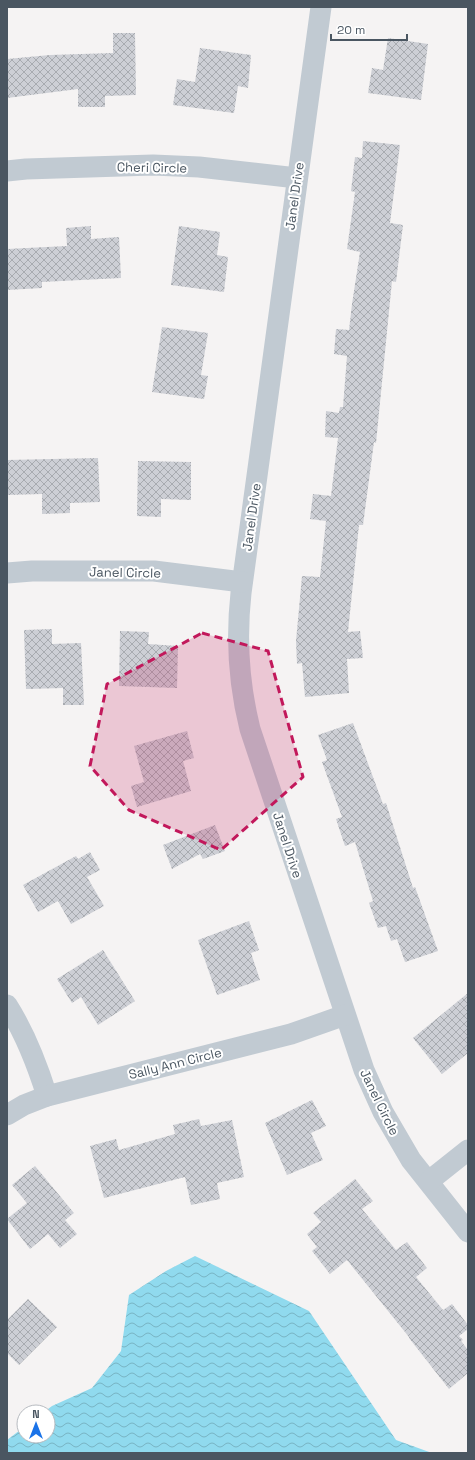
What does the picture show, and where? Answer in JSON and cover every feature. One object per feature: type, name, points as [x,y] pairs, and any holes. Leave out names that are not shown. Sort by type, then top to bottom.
[{"type":"street","name":"Janel Drive","points":[[321,7],[242,582],[239,617],[239,655],[245,710],[250,729],[345,1015]]},
{"type":"street","name":"Cheri Circle","points":[[7,171],[26,169],[153,165],[199,167],[297,178]]},
{"type":"street","name":"Janel Circle","points":[[7,573],[32,571],[154,571],[242,582]]},
{"type":"street","points":[[7,1005],[18,1023],[47,1096]]},
{"type":"street","name":"Janel Circle","points":[[345,1015],[364,1070],[384,1112],[411,1160],[429,1181]]},
{"type":"street","name":"Sally Ann Circle","points":[[7,1115],[24,1105],[47,1096],[291,1034],[345,1015]]},
{"type":"street","points":[[468,1150],[429,1181],[468,1232]]},
{"type":"highlighted area","points":[[202,633],[268,651],[303,777],[221,850],[129,810],[90,766],[107,684]]},
{"type":"water","points":[[195,1256],[309,1311],[396,1440],[432,1453],[7,1453],[7,1440],[16,1433],[16,1444],[56,1444],[56,1404],[92,1388],[121,1351],[129,1295],[166,1271]]},
{"type":"building","points":[[113,33],[135,33],[136,95],[105,96],[105,107],[78,107],[78,89],[7,98],[7,59],[50,55],[113,53]]},
{"type":"building","points":[[388,38],[428,44],[421,100],[368,93],[372,68],[383,70]]},
{"type":"building","points":[[200,48],[251,55],[248,88],[238,86],[234,113],[173,105],[177,79],[195,82]]},
{"type":"building","points":[[363,141],[400,145],[390,223],[403,225],[396,282],[392,281],[376,443],[374,442],[363,525],[359,525],[348,632],[360,631],[363,658],[347,659],[349,693],[305,697],[302,663],[297,664],[296,641],[302,576],[320,577],[326,521],[310,519],[313,494],[331,496],[338,438],[325,437],[326,411],[339,413],[340,407],[343,407],[347,356],[334,354],[336,329],[349,330],[360,252],[347,249],[355,192],[351,191],[355,157],[362,158]]},
{"type":"building","points":[[91,226],[91,239],[119,237],[121,278],[42,282],[42,288],[7,290],[7,249],[67,246],[66,228]]},
{"type":"building","points":[[179,226],[220,232],[217,255],[228,257],[224,292],[171,285]]},
{"type":"building","points":[[162,327],[208,333],[201,375],[208,376],[204,399],[152,392]]},
{"type":"building","points":[[98,458],[100,502],[70,503],[70,513],[42,514],[42,494],[7,495],[7,460]]},
{"type":"building","points":[[138,461],[191,462],[191,500],[161,499],[161,517],[137,516]]},
{"type":"building","points":[[52,629],[52,644],[81,643],[84,705],[63,705],[63,688],[26,689],[24,630]]},
{"type":"building","points":[[120,631],[149,632],[148,644],[178,646],[177,688],[119,686]]},
{"type":"building","points":[[353,723],[383,804],[386,803],[413,888],[415,887],[438,951],[405,962],[397,939],[391,941],[386,926],[378,928],[369,903],[373,901],[355,842],[345,846],[336,819],[342,817],[322,762],[327,760],[318,735]]},
{"type":"building","points":[[187,731],[194,758],[183,761],[191,791],[137,807],[131,786],[144,782],[134,746]]},
{"type":"building","points":[[215,825],[225,851],[203,859],[200,854],[172,869],[163,845]]},
{"type":"building","points":[[90,852],[100,870],[87,877],[104,906],[71,924],[58,901],[38,912],[23,885],[76,856],[78,859]]},
{"type":"building","points":[[249,921],[259,950],[251,953],[260,980],[217,995],[198,940]]},
{"type":"building","points":[[103,950],[135,1001],[98,1025],[81,997],[72,1003],[57,979]]},
{"type":"building","points":[[468,993],[468,1053],[442,1074],[413,1038]]},
{"type":"building","points":[[312,1100],[326,1126],[311,1133],[323,1160],[287,1175],[265,1123]]},
{"type":"building","points":[[199,1119],[201,1126],[232,1120],[244,1177],[217,1183],[220,1199],[191,1205],[185,1177],[104,1198],[90,1146],[116,1139],[119,1150],[175,1134],[173,1125]]},
{"type":"building","points":[[35,1166],[74,1213],[65,1220],[77,1234],[60,1248],[48,1234],[30,1249],[7,1219],[27,1203],[12,1185]]},
{"type":"building","points":[[355,1179],[373,1201],[362,1209],[396,1250],[407,1242],[427,1268],[416,1277],[443,1310],[452,1304],[468,1325],[468,1329],[459,1336],[463,1340],[461,1341],[468,1350],[468,1373],[449,1389],[347,1260],[330,1274],[312,1251],[317,1247],[307,1234],[321,1222],[313,1213]]},
{"type":"building","points":[[28,1299],[57,1327],[19,1365],[7,1353],[7,1320]]}]
